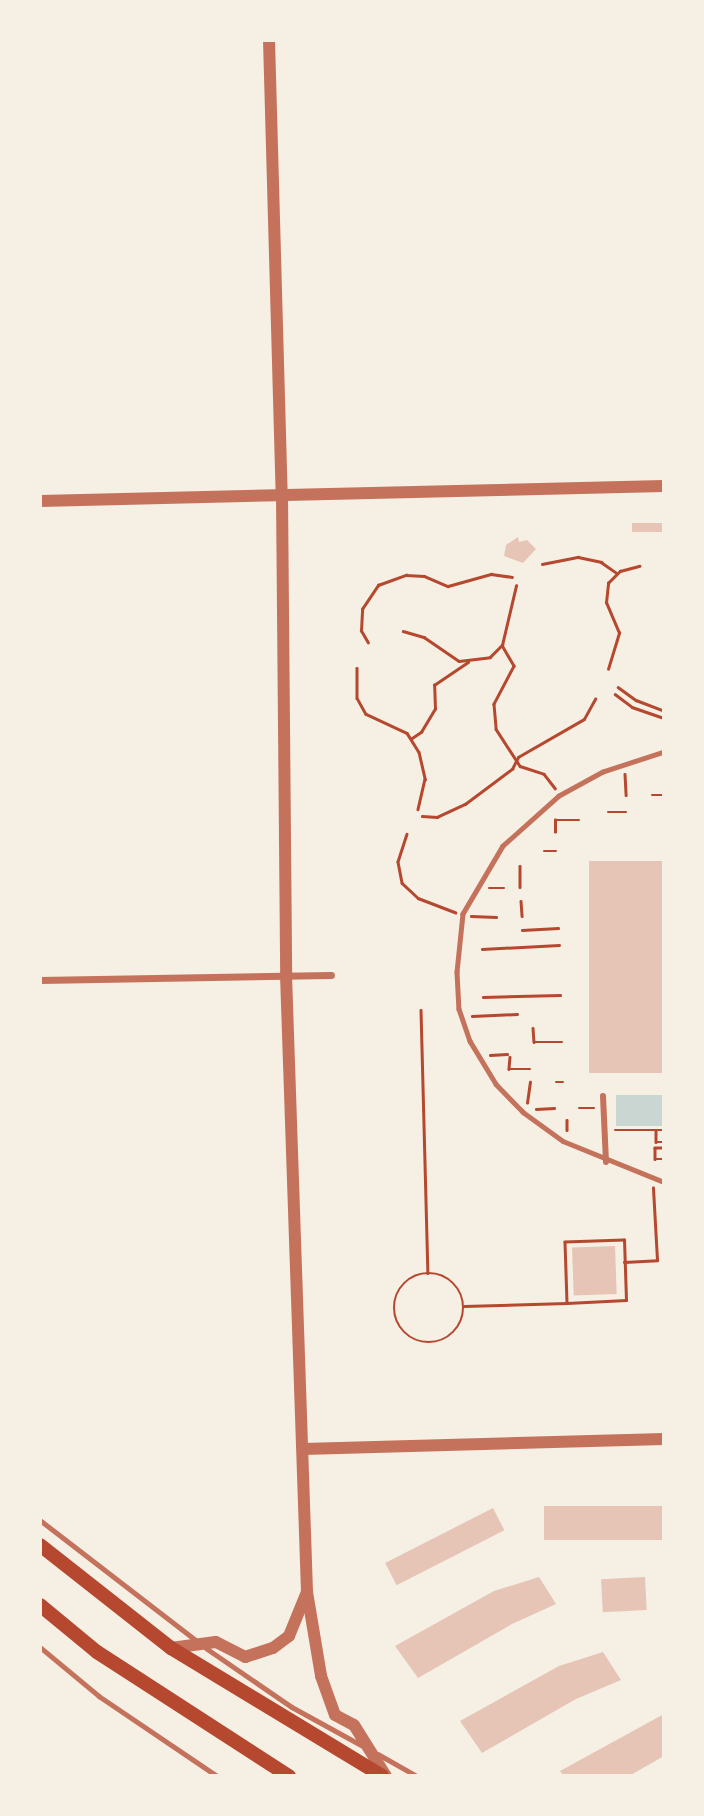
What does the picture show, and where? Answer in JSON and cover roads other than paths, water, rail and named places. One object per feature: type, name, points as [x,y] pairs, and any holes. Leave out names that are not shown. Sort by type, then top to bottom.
[{"type":"main road","points":[[40,1545],[171,1648],[384,1776]]},
{"type":"main road","points":[[40,1605],[97,1652],[289,1776]]},
{"type":"street","points":[[269,40],[282,496],[286,975],[307,1592],[321,1676],[335,1715],[354,1725],[384,1776]]},
{"type":"street","points":[[40,501],[664,486]]},
{"type":"street","points":[[40,980],[331,975]]},
{"type":"street","points":[[603,1097],[606,1162]]},
{"type":"street","points":[[303,1449],[664,1439]]},
{"type":"street","points":[[171,1648],[216,1642],[245,1657],[274,1648],[289,1636],[307,1592]]},
{"type":"lane","points":[[664,752],[623,765],[559,796],[503,846],[463,914],[457,972],[462,1020],[480,1060],[523,1112],[563,1141],[606,1162],[664,1182]]},
{"type":"lane","points":[[40,1520],[200,1644],[292,1707],[417,1776]]},
{"type":"lane","points":[[40,1647],[99,1696],[217,1776]]}]
